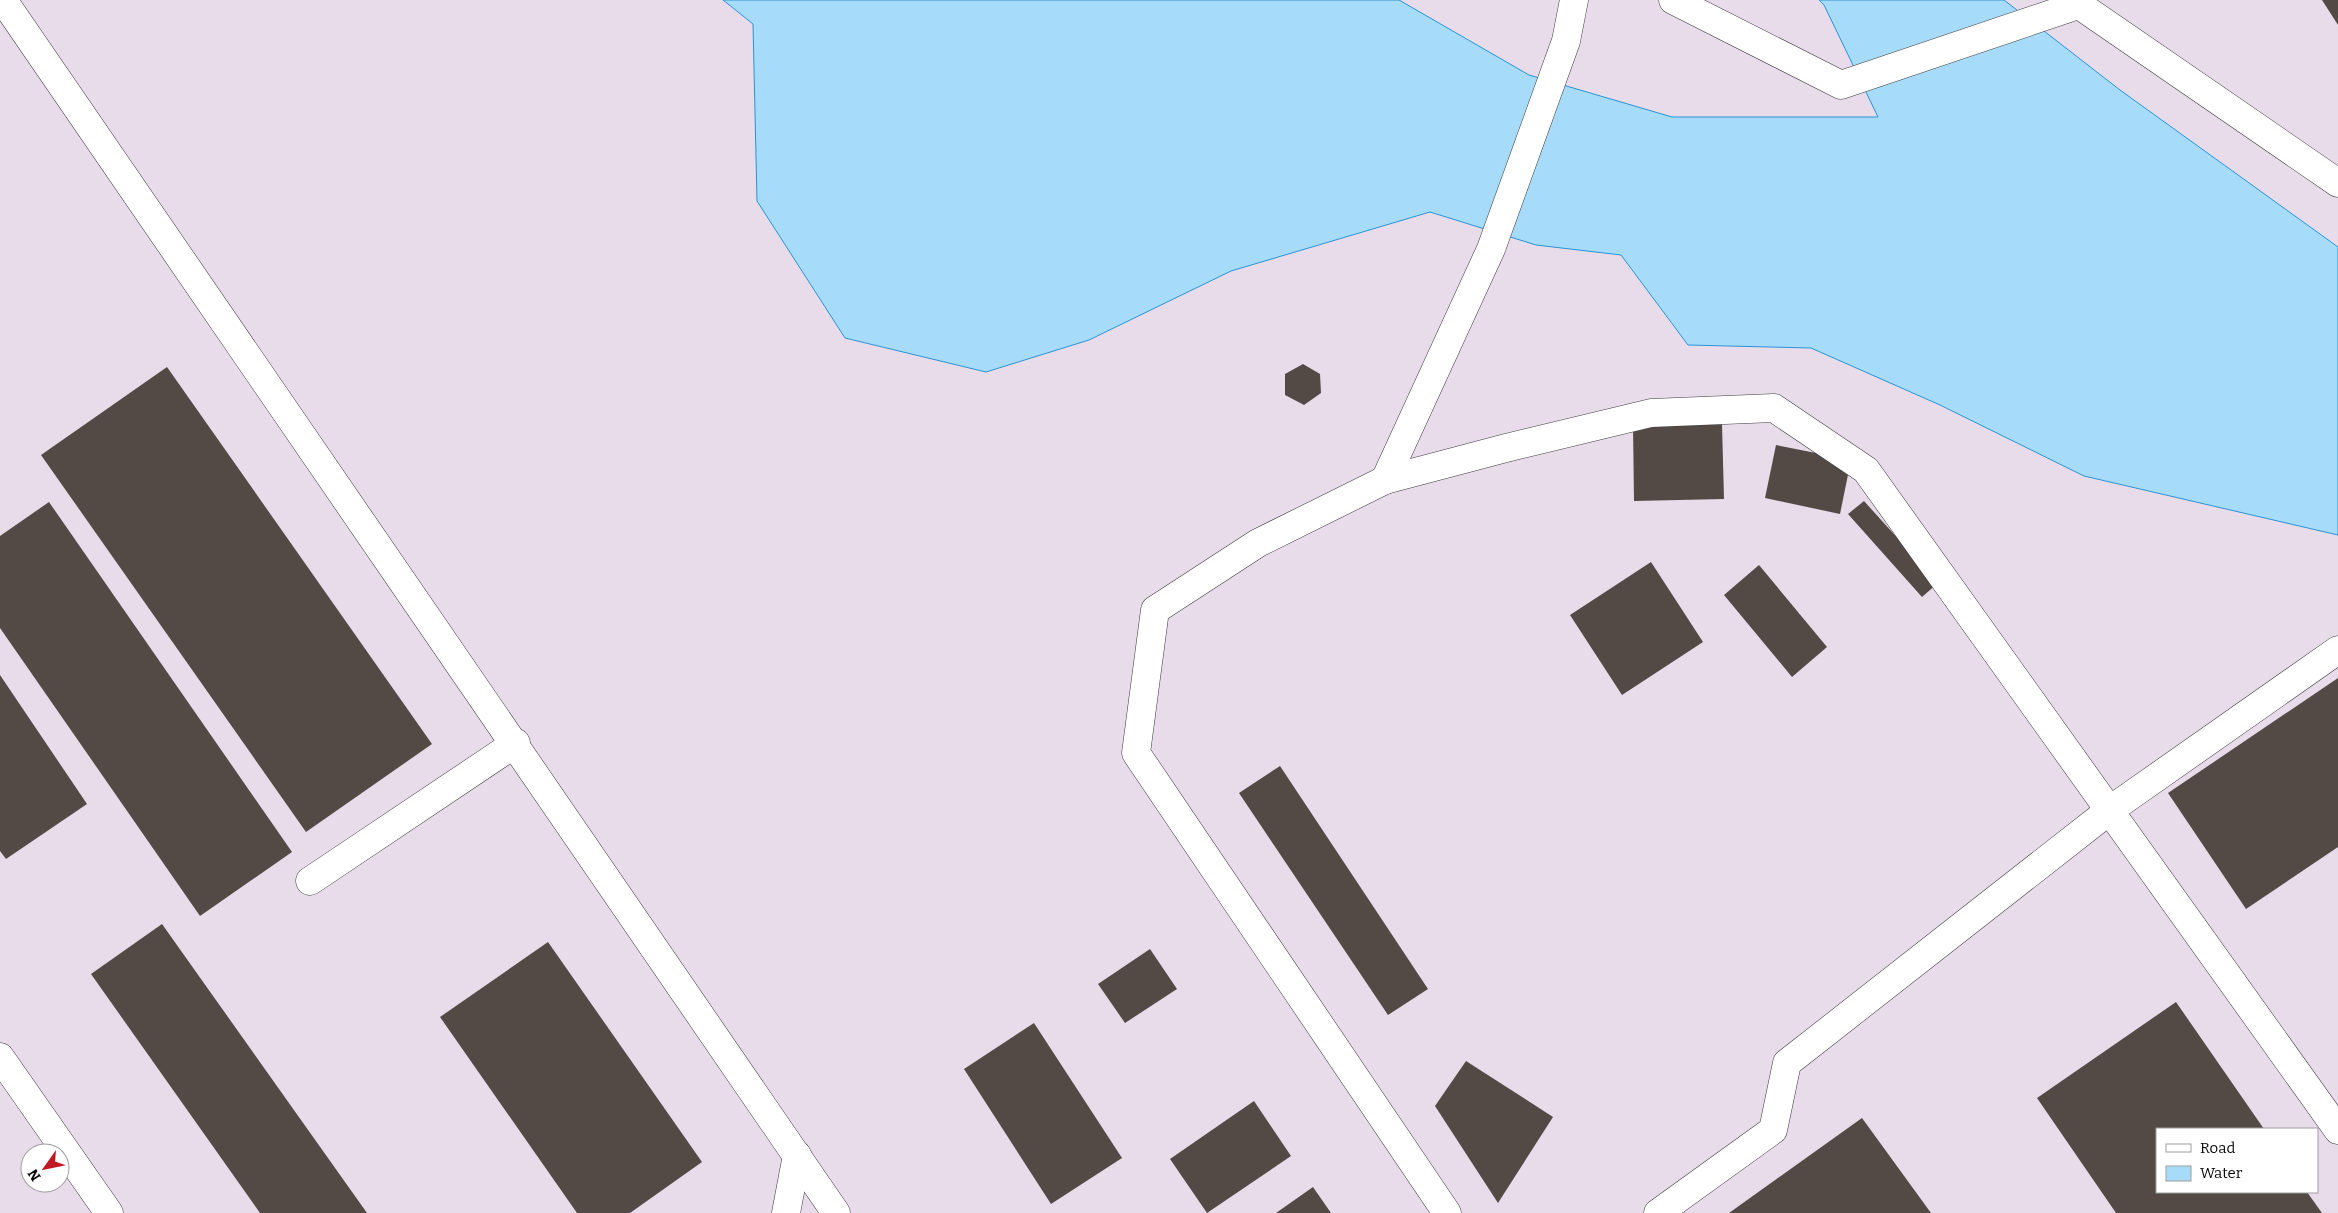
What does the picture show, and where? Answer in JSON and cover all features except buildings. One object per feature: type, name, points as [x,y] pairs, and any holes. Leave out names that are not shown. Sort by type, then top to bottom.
[{"type":"lane","points":[[3,0],[516,744],[836,1213]]},
{"type":"lane","points":[[1385,480],[1492,249],[1566,41],[1574,0]]},
{"type":"lane","points":[[1673,0],[1841,85],[2046,16],[2075,2],[2338,183]]},
{"type":"lane","points":[[1448,1213],[1136,753],[1155,610],[1258,543],[1385,480],[1651,413],[1774,408],[1866,470],[2338,1130]]},
{"type":"lane","points":[[1658,1213],[1773,1130],[1787,1063],[2110,810],[2338,650]]},
{"type":"lane","points":[[310,881],[516,744]]},
{"type":"lane","points":[[0,1057],[109,1213]]},
{"type":"lane","points":[[786,1213],[796,1155]]},
{"type":"shaded area","points":[[0,0],[2338,0],[2338,1213],[0,1213]]},
{"type":"water","points":[[723,0],[1399,0],[1529,75],[1672,117],[1878,117],[1824,5],[1819,0],[2004,0],[2120,90],[2338,247],[2338,535],[2084,476],[1940,405],[1811,348],[1688,345],[1621,255],[1536,245],[1430,212],[1231,271],[1089,340],[986,372],[845,338],[757,201],[753,24]]}]
